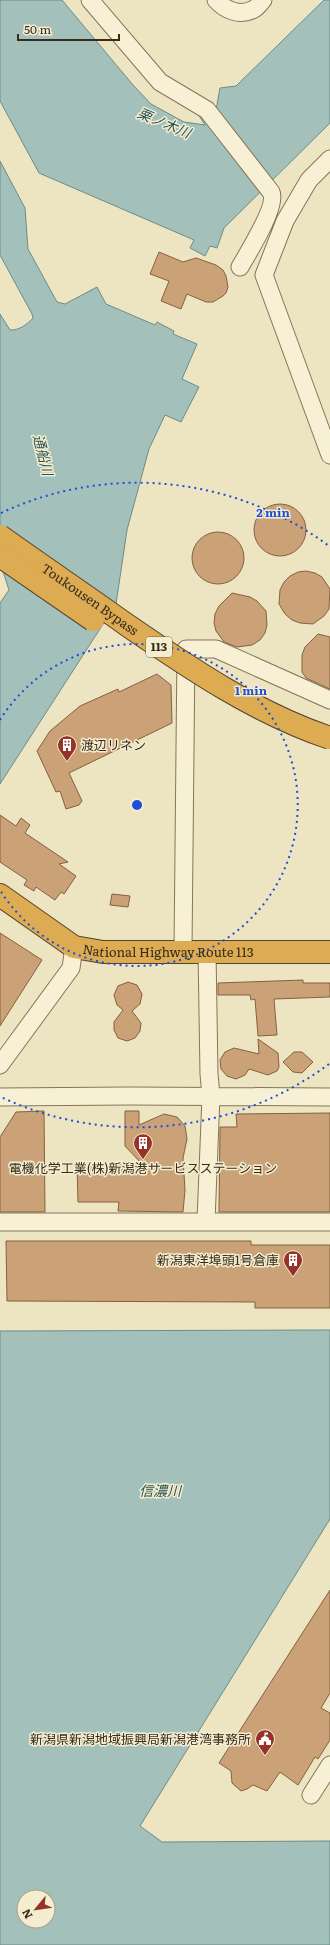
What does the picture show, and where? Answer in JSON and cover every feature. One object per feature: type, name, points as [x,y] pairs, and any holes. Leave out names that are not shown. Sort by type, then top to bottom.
[{"type":"highway","name":"Toukousen Bypass","points":[[0,536],[166,652],[223,689],[276,717],[303,729],[330,738]]},
{"type":"highway","name":"Toukousen Bypass","points":[[0,556],[216,701],[274,731],[330,750]]},
{"type":"highway","name":"National Highway Route 113","points":[[0,895],[74,947],[103,952],[330,952]]},
{"type":"street","points":[[90,0],[160,82],[207,110],[271,192],[273,202],[269,212],[240,267]]},
{"type":"street","points":[[216,0],[222,7],[237,13],[254,9],[263,0]]},
{"type":"street","points":[[330,158],[309,180],[289,214],[264,275],[330,455]]},
{"type":"street","points":[[183,951],[186,649],[216,650],[330,700]]},
{"type":"street","points":[[0,1065],[72,968],[74,947]]},
{"type":"street","points":[[206,1221],[211,1096],[209,1074],[207,951]]},
{"type":"street","points":[[0,1097],[330,1097]]},
{"type":"street","points":[[0,1222],[330,1222]]},
{"type":"street","points":[[311,1795],[330,1766]]},
{"type":"water","name":"栗ノ木川","points":[[0,0],[62,0],[133,85],[151,104],[184,122],[205,125],[196,111],[216,110],[220,88],[236,86],[324,0],[330,0],[330,123],[224,228],[217,248],[210,246],[205,256],[190,248],[194,240],[39,173],[0,101]]},
{"type":"water","name":"通船川","points":[[0,161],[25,208],[28,249],[57,302],[65,304],[97,287],[106,304],[155,325],[157,322],[174,331],[173,334],[197,344],[182,379],[199,387],[181,422],[165,415],[149,449],[127,530],[116,604],[0,784],[0,603],[9,590],[0,562],[0,314],[10,330],[23,327],[33,318],[0,255]]},
{"type":"water","name":"信濃川","points":[[330,1330],[330,1519],[140,1826],[162,1842],[330,1841],[330,1945],[0,1945],[0,1331]]},
{"type":"building","points":[[159,252],[183,262],[196,258],[216,265],[223,270],[226,276],[228,287],[226,293],[213,302],[206,302],[187,294],[181,309],[161,301],[169,281],[150,274]]},
{"type":"building","points":[[275,504],[285,504],[299,511],[306,525],[306,535],[299,549],[285,556],[275,556],[265,552],[258,545],[254,535],[254,525],[258,515],[265,508]]},
{"type":"building","points":[[213,532],[223,532],[237,539],[244,553],[244,563],[237,577],[223,584],[213,584],[203,580],[196,573],[192,563],[192,553],[196,543],[203,536]]},
{"type":"building","points":[[306,571],[315,573],[322,577],[330,589],[329,609],[324,616],[313,624],[300,623],[292,620],[285,614],[279,604],[280,590],[284,582],[290,576],[298,572]]},
{"type":"building","points":[[232,593],[250,597],[257,601],[266,611],[267,625],[265,633],[260,640],[252,645],[237,647],[224,642],[216,631],[214,623],[215,614],[219,606]]},
{"type":"building","points":[[318,634],[330,637],[330,689],[306,678],[302,672],[302,655],[305,647]]},
{"type":"building","name":"渡辺リネン","points":[[157,674],[171,685],[172,723],[69,773],[82,801],[79,805],[66,809],[60,791],[56,792],[37,751],[50,731],[80,706],[118,689],[119,692]]},
{"type":"building","points":[[0,815],[16,826],[21,818],[30,825],[25,833],[68,862],[59,864],[76,876],[64,894],[61,892],[55,900],[36,887],[34,891],[24,885],[27,880],[0,862]]},
{"type":"building","points":[[112,894],[130,896],[128,907],[110,905]]},
{"type":"building","points":[[0,933],[42,960],[0,1026]]},
{"type":"building","points":[[303,980],[303,983],[330,983],[330,997],[274,999],[277,1035],[258,1036],[255,999],[251,1000],[250,995],[218,995],[218,983]]},
{"type":"building","points":[[128,982],[137,985],[142,994],[140,1004],[132,1011],[141,1023],[140,1031],[135,1038],[127,1041],[118,1038],[114,1030],[114,1022],[123,1010],[117,1005],[114,995],[118,986]]},
{"type":"building","points":[[258,1039],[278,1053],[279,1067],[277,1071],[268,1075],[249,1069],[245,1075],[236,1079],[227,1076],[221,1069],[220,1060],[225,1052],[234,1048],[259,1054]]},
{"type":"building","points":[[294,1052],[302,1052],[313,1062],[302,1073],[293,1072],[283,1062]]},
{"type":"building","points":[[44,1111],[45,1212],[0,1212],[0,1137],[16,1112]]},
{"type":"building","points":[[125,1111],[139,1111],[139,1125],[164,1114],[177,1117],[185,1126],[187,1139],[183,1158],[185,1190],[183,1212],[118,1211],[119,1202],[78,1202],[77,1165],[142,1164],[125,1146]]},
{"type":"building","points":[[330,1113],[330,1212],[219,1212],[220,1127],[237,1127],[236,1114]]},
{"type":"building","points":[[6,1241],[251,1241],[251,1245],[330,1245],[330,1308],[255,1308],[255,1302],[7,1301]]},
{"type":"building","points":[[330,1590],[330,1693],[321,1708],[330,1713],[330,1740],[318,1759],[315,1757],[298,1785],[280,1772],[267,1791],[253,1785],[241,1791],[232,1783],[231,1771],[219,1763]]},
{"type":"place","name":"渡辺リネン","points":[[67,762]]},
{"type":"place","name":"電機化学工業(株)新潟港サービスステーション","points":[[143,1160]]},
{"type":"place","name":"新潟東洋埠頭1号倉庫","points":[[293,1277]]},
{"type":"place","name":"新潟県新潟地域振興局新潟港湾事務所","points":[[265,1756]]}]
